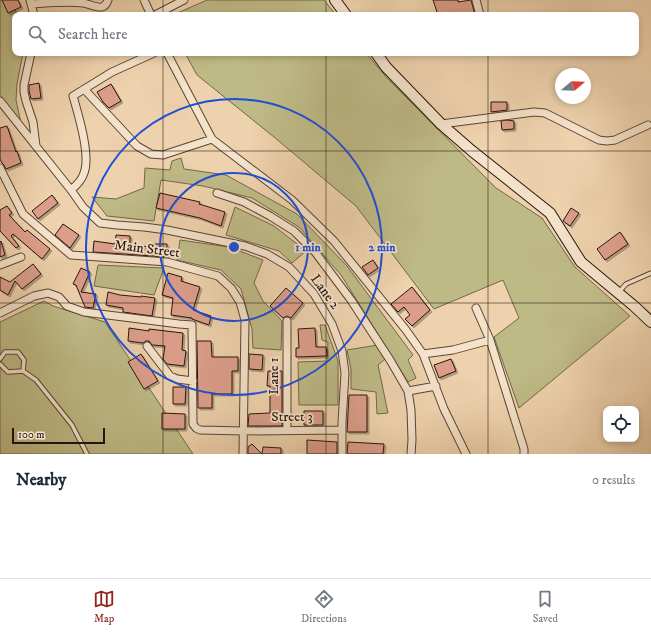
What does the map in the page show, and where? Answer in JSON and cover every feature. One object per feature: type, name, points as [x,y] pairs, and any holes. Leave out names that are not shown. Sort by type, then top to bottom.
[{"type":"street","points":[[33,12],[31,2],[84,3],[101,7],[108,3],[108,0]]},
{"type":"street","points":[[144,0],[150,12]]},
{"type":"street","points":[[161,12],[184,0]]},
{"type":"street","points":[[335,0],[344,12]]},
{"type":"street","points":[[476,0],[479,12]]},
{"type":"street","points":[[30,56],[24,85],[24,92],[33,122],[36,146]]},
{"type":"street","points":[[71,190],[79,183],[85,172],[86,162],[83,132],[73,96],[112,72],[147,56]]},
{"type":"street","points":[[169,56],[212,139],[292,200],[334,241],[375,291],[423,354],[444,410],[466,454]]},
{"type":"street","points":[[378,56],[386,67],[441,124],[472,151],[550,213],[581,262],[651,322]]},
{"type":"street","points":[[84,89],[138,146],[151,154],[163,155],[212,139]]},
{"type":"street","name":"Lane 2","points":[[0,101],[83,207],[100,223],[167,230],[245,246],[267,254],[289,267],[314,294],[332,324],[342,350],[345,373],[342,454]]},
{"type":"street","points":[[441,124],[534,112],[545,113],[599,140],[607,141],[615,140],[648,125]]},
{"type":"street","name":"Main Street","points":[[0,168],[23,214],[58,246],[71,255],[167,262],[218,276],[231,288],[240,302],[244,320],[243,454]]},
{"type":"street","points":[[0,187],[8,184]]},
{"type":"street","points":[[217,193],[244,202],[270,216],[294,232],[315,252],[351,300],[390,360],[408,391],[411,410],[411,454]]},
{"type":"street","points":[[0,264],[21,257]]},
{"type":"street","points":[[0,313],[34,296],[48,293],[59,297],[67,306],[84,312],[192,325],[193,381],[177,379],[170,376],[148,346]]},
{"type":"street","points":[[476,308],[490,340],[524,449],[524,454]]},
{"type":"street","name":"Lane 1","points":[[287,430],[288,321]]},
{"type":"street","points":[[423,354],[453,350],[490,340]]},
{"type":"street","name":"Street 3","points":[[193,381],[194,424],[196,428],[200,430],[342,430]]},
{"type":"street","points":[[408,391],[436,386]]},
{"type":"lane","points":[[619,293],[626,284],[651,273]]},
{"type":"lane","points":[[0,359],[5,352],[18,352],[24,360],[23,371]]},
{"type":"lane","points":[[0,364],[8,372],[23,371],[36,380],[72,425],[87,454]]},
{"type":"shaded area","points":[[0,0],[12,0],[16,12],[12,12],[12,56],[22,56],[17,84],[16,100],[21,123],[0,95]]},
{"type":"shaded area","points":[[207,0],[324,0],[334,12],[180,12]]},
{"type":"shaded area","points":[[187,56],[369,56],[388,79],[496,188],[542,218],[575,267],[630,316],[519,408],[494,337],[519,318],[503,280],[434,309],[356,206],[197,75]]},
{"type":"shaded area","points":[[181,158],[184,169],[226,175],[297,214],[347,266],[413,355],[408,360],[416,378],[408,382],[341,275],[299,227],[252,198],[203,186],[161,180],[154,221],[107,216],[92,197],[116,199],[144,188],[145,168],[170,170],[172,161]]},
{"type":"shaded area","points":[[235,207],[274,226],[306,251],[292,263],[279,251],[226,235]]},
{"type":"shaded area","points":[[180,240],[229,247],[263,260],[254,283],[263,301],[282,321],[281,350],[253,348],[252,329],[241,289],[221,270],[177,260]]},
{"type":"shaded area","points":[[98,265],[164,268],[154,295],[94,286]]},
{"type":"shaded area","points":[[44,301],[53,306],[105,322],[193,454],[0,454],[0,322]]},
{"type":"shaded area","points":[[320,325],[325,325],[338,361],[338,405],[299,405],[298,362],[327,361],[328,342],[322,340]]},
{"type":"shaded area","points":[[378,345],[385,359],[378,365],[388,413],[377,414],[376,392],[351,389],[351,369],[347,350]]},
{"type":"building","points":[[2,0],[18,0],[21,7],[8,13]]},
{"type":"building","points":[[433,0],[458,0],[458,2],[471,0],[474,12],[437,12]]},
{"type":"building","points":[[39,83],[41,98],[31,99],[29,85]]},
{"type":"building","points":[[111,84],[121,101],[109,108],[97,92]]},
{"type":"building","points":[[491,102],[507,102],[507,110],[491,112]]},
{"type":"building","points":[[501,121],[514,121],[514,129],[502,130]]},
{"type":"building","points":[[7,126],[21,163],[6,169],[0,159],[0,128]]},
{"type":"building","points":[[160,193],[200,202],[199,204],[225,212],[221,226],[200,218],[156,208]]},
{"type":"building","points":[[52,195],[58,203],[38,219],[32,211]]},
{"type":"building","points":[[7,206],[12,213],[9,215],[25,232],[27,230],[50,249],[42,259],[13,234],[11,236],[19,246],[16,248],[0,231],[0,210]]},
{"type":"building","points":[[571,208],[579,213],[570,226],[563,221]]},
{"type":"building","points":[[63,224],[79,235],[70,248],[55,235]]},
{"type":"building","points":[[620,232],[628,244],[605,260],[597,249]]},
{"type":"building","points":[[116,235],[130,236],[130,245],[152,247],[152,244],[167,244],[167,257],[93,252],[94,241],[115,244]]},
{"type":"building","points":[[1,241],[5,255],[0,257],[0,242]]},
{"type":"building","points":[[373,260],[378,268],[368,275],[362,267]]},
{"type":"building","points":[[33,264],[41,274],[22,289],[15,281],[8,295],[0,290],[0,277],[10,282]]},
{"type":"building","points":[[81,268],[90,272],[81,292],[96,294],[93,308],[85,307],[76,285],[73,284]]},
{"type":"building","points":[[168,273],[182,277],[181,281],[200,287],[193,310],[211,316],[209,325],[192,318],[171,315],[173,298],[162,295]]},
{"type":"building","points":[[412,287],[430,310],[412,326],[405,319],[410,315],[404,307],[398,312],[391,304]]},
{"type":"building","points":[[286,288],[303,303],[291,318],[287,316],[283,318],[270,306]]},
{"type":"building","points":[[108,292],[120,295],[155,298],[152,316],[123,312],[123,308],[106,305]]},
{"type":"building","points":[[129,328],[183,333],[182,350],[186,351],[184,366],[167,364],[163,359],[165,346],[152,345],[149,341],[143,343],[128,341]]},
{"type":"building","points":[[315,328],[316,347],[326,347],[327,356],[296,357],[296,348],[299,348],[298,329]]},
{"type":"building","points":[[197,341],[211,341],[212,357],[238,357],[238,371],[232,371],[232,394],[212,394],[212,408],[198,408]]},
{"type":"building","points":[[141,354],[158,381],[144,389],[128,362]]},
{"type":"building","points":[[249,354],[263,355],[262,370],[249,369]]},
{"type":"building","points":[[451,359],[456,371],[439,378],[434,365]]},
{"type":"building","points":[[268,371],[282,371],[282,426],[248,426],[249,414],[270,413],[270,386],[267,386]]},
{"type":"building","points":[[173,387],[186,387],[185,404],[173,404]]},
{"type":"building","points":[[349,395],[367,395],[367,432],[347,432]]},
{"type":"building","points":[[304,411],[323,411],[323,425],[304,425]]},
{"type":"building","points":[[162,413],[185,414],[185,429],[162,429]]},
{"type":"building","points":[[307,440],[337,442],[337,454],[307,454]]},
{"type":"building","points":[[348,442],[384,444],[383,454],[347,454]]},
{"type":"building","points":[[252,444],[262,454],[248,454],[248,447]]},
{"type":"building","points":[[263,447],[281,448],[281,454],[262,454]]}]
